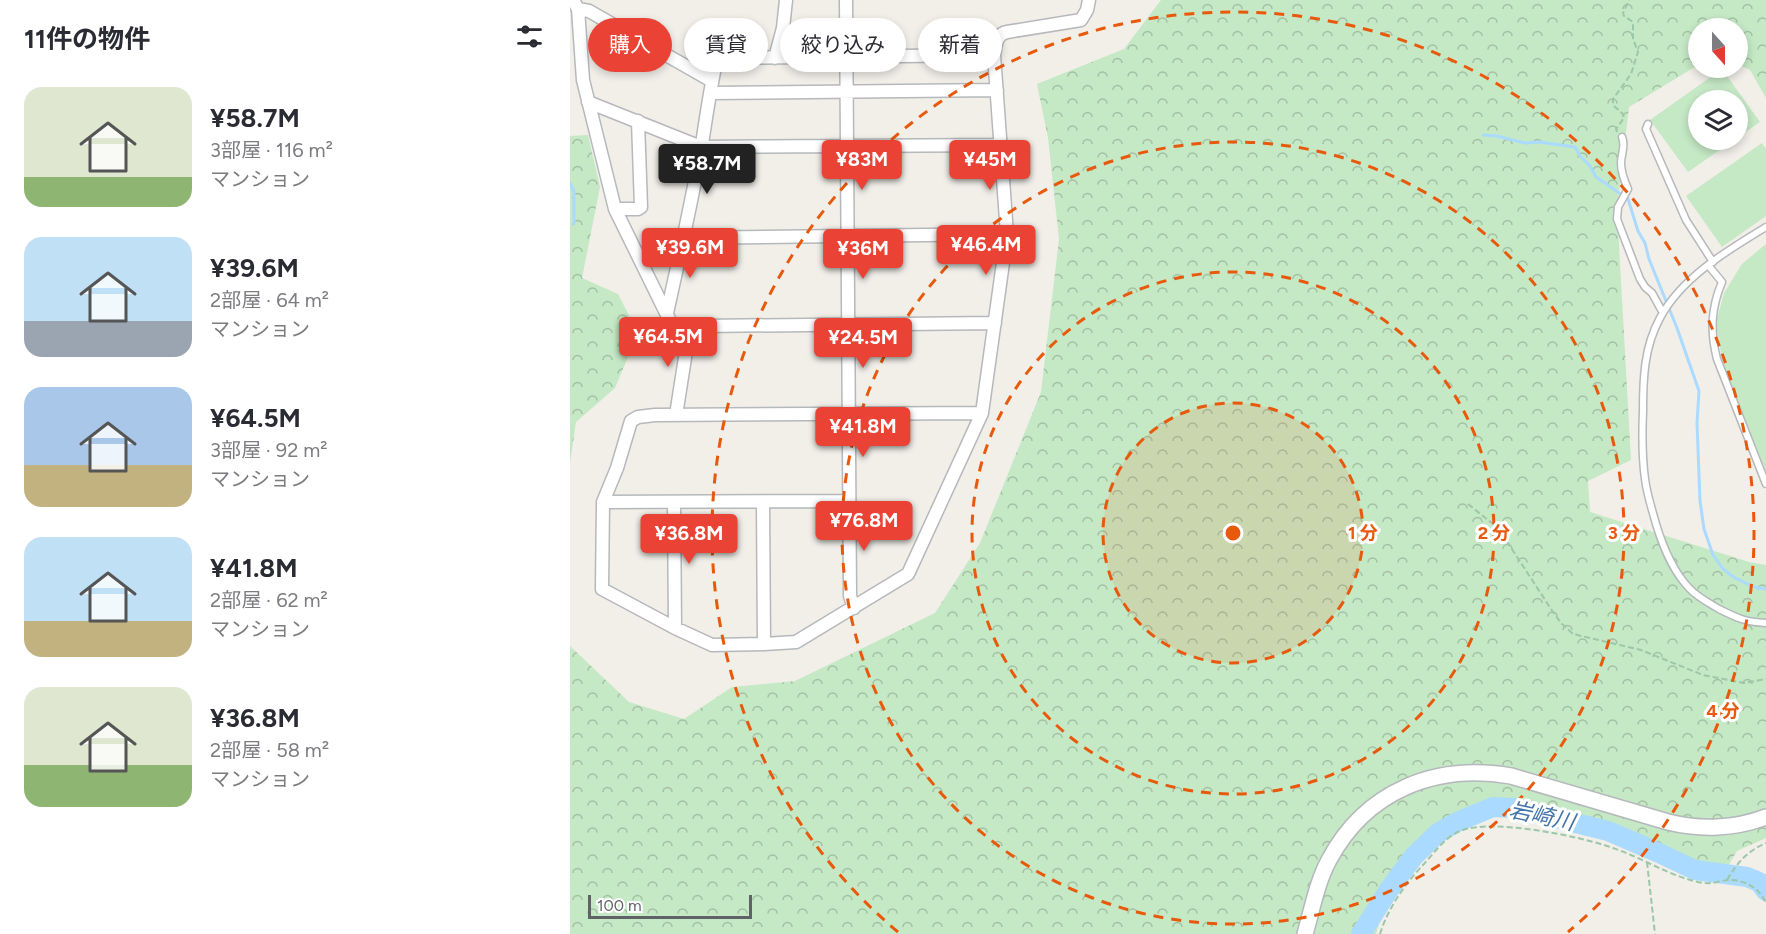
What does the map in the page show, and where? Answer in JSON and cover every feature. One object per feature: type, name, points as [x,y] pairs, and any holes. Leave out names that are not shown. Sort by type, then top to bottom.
[{"type":"street","points":[[775,58],[783,28],[786,0]]},
{"type":"street","points":[[846,0],[846,18]]},
{"type":"street","points":[[1002,33],[1081,20],[1087,10],[1089,0]]},
{"type":"street","points":[[576,4],[711,87],[997,90]]},
{"type":"street","points":[[576,4],[583,80],[615,209],[671,323],[678,326],[995,323]]},
{"type":"street","points":[[667,313],[684,238],[717,58],[780,58]]},
{"type":"street","points":[[846,72],[848,501],[850,596],[854,608]]},
{"type":"street","points":[[982,413],[638,417],[631,421],[617,468],[603,502],[602,589],[712,645],[764,644],[796,642],[908,574],[982,413],[1007,234],[995,72]]},
{"type":"street","points":[[588,102],[701,147],[1002,145]]},
{"type":"street","points":[[615,209],[641,207],[638,121]]},
{"type":"street","points":[[684,238],[1007,234]]},
{"type":"street","points":[[676,415],[690,326]]},
{"type":"street","points":[[603,502],[848,501]]},
{"type":"street","points":[[674,502],[675,628]]},
{"type":"street","points":[[763,502],[764,644]]},
{"type":"street","points":[[1305,934],[1328,862],[1351,827],[1389,796],[1413,784],[1443,775],[1490,772],[1511,776],[1668,822],[1704,828],[1731,826],[1766,817]]},
{"type":"lane","points":[[1648,124],[1646,129],[1686,220],[1722,282],[1713,308],[1714,346],[1766,484]]},
{"type":"lane","points":[[1622,138],[1624,142],[1621,162],[1628,189],[1618,207],[1617,219],[1644,287],[1652,293],[1664,313]]},
{"type":"lane","points":[[1766,227],[1699,272],[1664,313],[1649,344],[1645,365],[1642,448],[1645,481],[1661,541],[1675,571],[1690,589],[1707,602],[1740,620],[1766,623]]},
{"type":"path","points":[[1622,138],[1617,134],[1616,129],[1624,118],[1623,114],[1613,105],[1613,99],[1631,74],[1638,52],[1633,39],[1632,22],[1623,13],[1629,0]]},
{"type":"path","points":[[1468,504],[1493,524],[1504,537],[1553,612],[1573,634],[1641,650],[1688,669],[1726,680],[1744,683],[1766,679]]},
{"type":"path","points":[[1380,934],[1399,895],[1441,845],[1457,831],[1480,826],[1538,830],[1613,848],[1683,878],[1698,882],[1711,884],[1727,880],[1740,881],[1758,890],[1766,903]]},
{"type":"path","points":[[1727,880],[1737,864],[1752,850],[1766,843]]},
{"type":"path","points":[[1647,862],[1655,934]]},
{"type":"green space","points":[[1161,0],[1766,0],[1766,98],[1748,69],[1748,18],[1688,18],[1688,71],[1629,107],[1617,209],[1631,460],[1588,481],[1590,512],[1749,562],[1766,565],[1766,838],[1737,851],[1722,876],[1689,873],[1594,833],[1521,817],[1469,814],[1443,823],[1394,873],[1376,934],[570,934],[570,646],[629,702],[684,719],[732,687],[795,681],[935,613],[980,543],[1041,392],[1059,239],[1048,138],[1037,84],[1124,49]]},
{"type":"green space","points":[[1709,78],[1728,78],[1737,90],[1692,90]]},
{"type":"green space","points":[[1688,93],[1688,150],[1720,150],[1688,172],[1650,120]]},
{"type":"green space","points":[[1748,105],[1760,122],[1748,130]]},
{"type":"green space","points":[[588,135],[600,187],[582,278],[618,294],[638,333],[615,388],[576,422],[570,463],[570,136]]},
{"type":"green space","points":[[1762,143],[1766,149],[1766,216],[1722,247],[1686,196]]},
{"type":"green space","points":[[1766,244],[1766,472],[1723,366],[1716,323],[1724,293],[1742,264]]},
{"type":"waterway","points":[[1483,135],[1525,143],[1539,142],[1575,147],[1596,177],[1628,199],[1699,391],[1697,423],[1700,501],[1704,529],[1713,555],[1723,569],[1735,578],[1754,587],[1766,589]]},
{"type":"waterway","points":[[570,183],[574,192],[574,224]]},
{"type":"waterway","name":"岩崎川","points":[[1361,934],[1388,891],[1414,856],[1438,833],[1457,822],[1493,807],[1514,808],[1608,831],[1695,870],[1747,877],[1759,882],[1766,891]]}]
